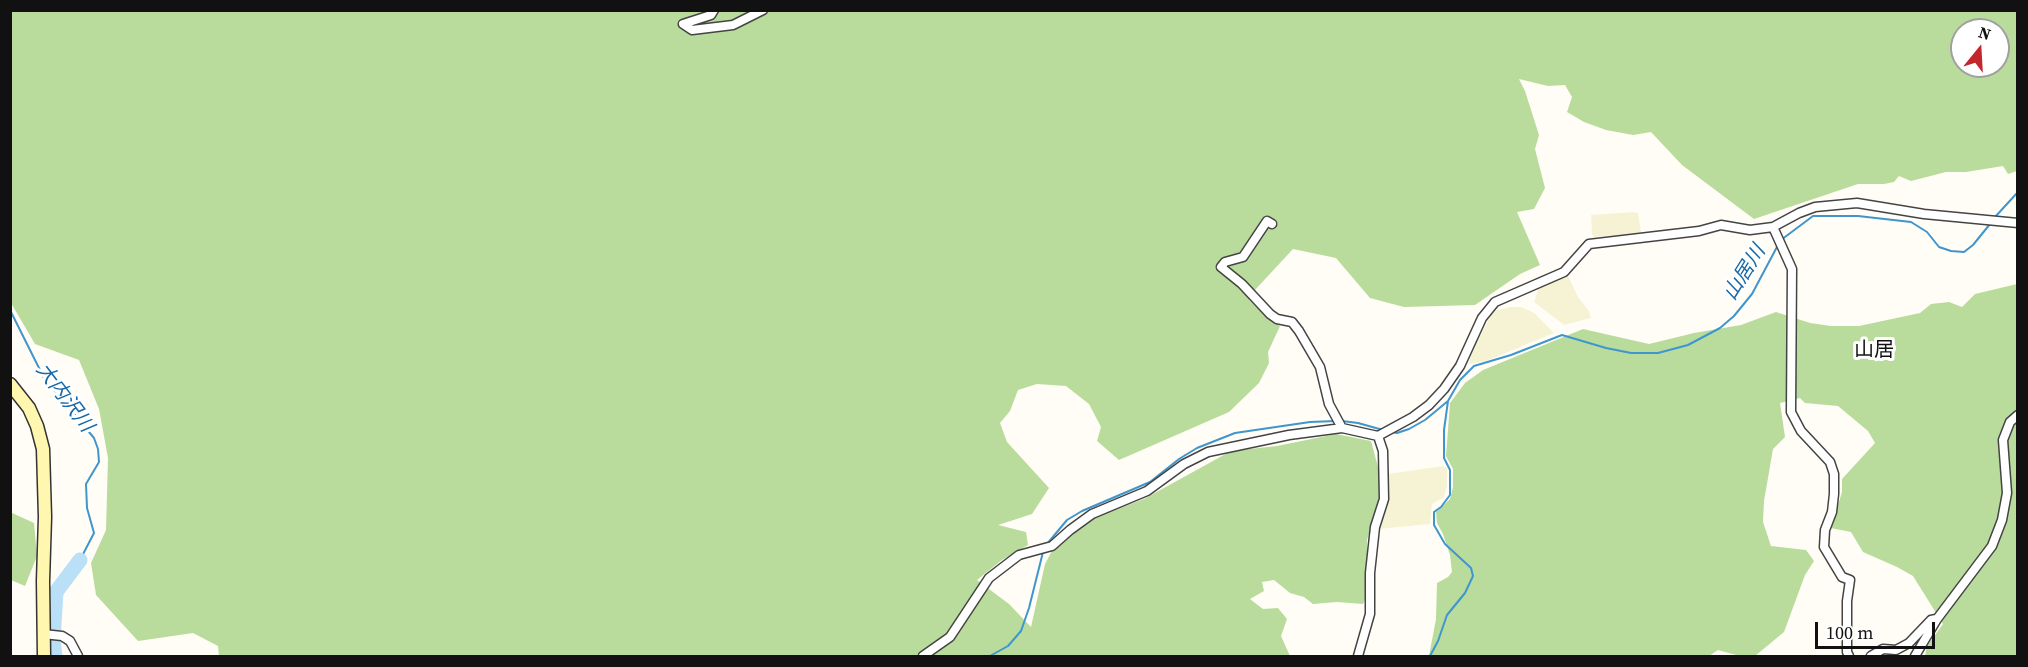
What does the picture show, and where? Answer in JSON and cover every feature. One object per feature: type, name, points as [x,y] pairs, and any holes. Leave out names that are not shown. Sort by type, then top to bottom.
[{"type":"main road","points":[[10,384],[29,408],[43,449],[44,657]]},
{"type":"street","points":[[714,10],[711,15],[683,24],[692,30],[733,25],[763,10]]},
{"type":"street","points":[[923,657],[950,637],[989,578],[1019,555],[1052,546],[1092,514],[1147,491],[1184,464],[1208,452],[1288,435],[1342,428],[1378,436],[1429,405],[1460,366],[1482,318],[1495,302],[1563,272],[1589,244],[1699,231],[1720,225],[1750,230],[1773,227],[1815,207],[1857,203],[1924,214],[2018,223]]},
{"type":"street","points":[[1272,224],[1267,221],[1243,257],[1225,262],[1221,267],[1242,284],[1270,314],[1278,319],[1292,322],[1299,331],[1320,367],[1329,404],[1342,428]]},
{"type":"street","points":[[1773,227],[1792,269],[1791,412],[1801,431],[1830,462],[1834,474],[1832,512],[1825,531],[1824,547],[1842,577],[1850,580],[1847,612],[1849,657]]},
{"type":"street","points":[[1915,657],[1937,618],[1992,546],[2002,520],[2007,493],[2003,440],[2010,422],[2018,415]]},
{"type":"street","points":[[1358,657],[1370,614],[1370,573],[1375,527],[1384,499],[1383,451],[1378,436]]},
{"type":"street","points":[[1870,657],[1883,649],[1896,650],[1909,643],[1931,620],[1937,618]]},
{"type":"street","points":[[43,634],[62,636],[70,641],[78,657]]},
{"type":"shaded area","points":[[1638,213],[1641,232],[1594,237],[1592,234],[1591,215]]},
{"type":"shaded area","points":[[1566,275],[1591,318],[1564,325],[1534,302],[1539,287]]},
{"type":"shaded area","points":[[1510,307],[1521,307],[1534,313],[1554,333],[1486,361],[1469,364],[1471,354],[1492,313]]},
{"type":"shaded area","points":[[1443,466],[1447,468],[1447,486],[1444,497],[1432,504],[1430,524],[1379,529],[1385,513],[1388,474]]},
{"type":"green space","points":[[10,11],[2017,11],[2017,171],[2008,174],[2003,166],[1966,172],[1946,172],[1911,181],[1899,176],[1894,182],[1858,184],[1754,219],[1682,165],[1651,132],[1633,135],[1606,130],[1584,122],[1567,112],[1572,97],[1565,85],[1548,86],[1519,79],[1539,135],[1535,149],[1545,188],[1534,209],[1517,212],[1540,265],[1520,274],[1475,305],[1404,307],[1370,298],[1336,258],[1293,249],[1254,291],[1249,300],[1266,317],[1280,326],[1268,352],[1269,363],[1259,383],[1229,412],[1119,460],[1097,441],[1101,427],[1089,404],[1066,386],[1037,384],[1018,390],[1010,411],[1000,423],[1007,442],[1049,488],[1032,514],[998,525],[1026,532],[1028,545],[1002,560],[977,580],[1009,604],[1031,627],[1045,564],[1063,530],[1144,499],[1231,451],[1277,446],[1336,434],[1371,441],[1378,467],[1380,495],[1367,540],[1366,597],[1363,604],[1337,602],[1313,604],[1304,597],[1290,593],[1274,580],[1262,582],[1264,591],[1250,599],[1263,609],[1278,608],[1287,619],[1281,636],[1290,656],[219,656],[218,646],[193,633],[138,641],[96,595],[91,563],[106,530],[108,458],[99,409],[79,360],[35,344],[11,303]]},
{"type":"green space","points":[[2017,284],[2017,656],[1925,656],[1927,646],[1943,624],[1913,576],[1863,552],[1851,532],[1831,528],[1842,492],[1842,479],[1875,443],[1868,431],[1838,406],[1805,403],[1800,398],[1780,403],[1785,437],[1773,449],[1764,501],[1763,522],[1771,546],[1806,550],[1814,561],[1805,575],[1784,632],[1755,656],[1740,656],[1718,650],[1709,656],[1429,656],[1436,619],[1437,583],[1452,572],[1450,555],[1437,523],[1436,512],[1450,499],[1453,487],[1453,469],[1446,456],[1450,403],[1465,383],[1483,370],[1583,329],[1649,344],[1741,325],[1776,312],[1810,323],[1859,326],[1920,313],[1931,304],[1949,302],[1962,307],[1975,294]]},
{"type":"green space","points":[[10,512],[34,523],[37,556],[25,586],[11,580]]},
{"type":"waterway","name":"山居川","points":[[1995,217],[2018,192]]},
{"type":"waterway","name":"山居川","points":[[1781,240],[1813,216],[1858,216],[1911,222],[1927,232],[1939,247],[1964,252],[1973,245],[1990,224]]},
{"type":"waterway","name":"山居川","points":[[1430,656],[1447,615],[1465,593],[1473,576],[1471,568],[1445,544],[1434,525],[1434,512],[1450,495],[1450,470],[1444,458],[1444,430],[1448,401],[1460,380],[1474,366],[1511,355],[1562,335],[1631,353],[1658,353],[1688,345],[1720,328],[1734,316],[1752,294],[1778,245]]},
{"type":"waterway","name":"大内沢川","points":[[10,310],[44,378],[94,438],[98,449],[99,462],[86,484],[87,508],[94,533],[80,560]]},
{"type":"waterway","points":[[1392,432],[1397,433],[1409,429],[1425,420],[1448,401]]},
{"type":"waterway","points":[[1047,544],[1067,520],[1082,511],[1150,482],[1197,448],[1235,433],[1310,422],[1336,421]]},
{"type":"waterway","points":[[1342,421],[1383,430]]},
{"type":"waterway","points":[[990,656],[1008,646],[1021,631],[1043,552]]},
{"type":"waterway","name":"大内沢川","points":[[55,656],[53,640],[56,592],[80,560]]},
{"type":"district","name":"山居","points":[[1874,351]]}]
